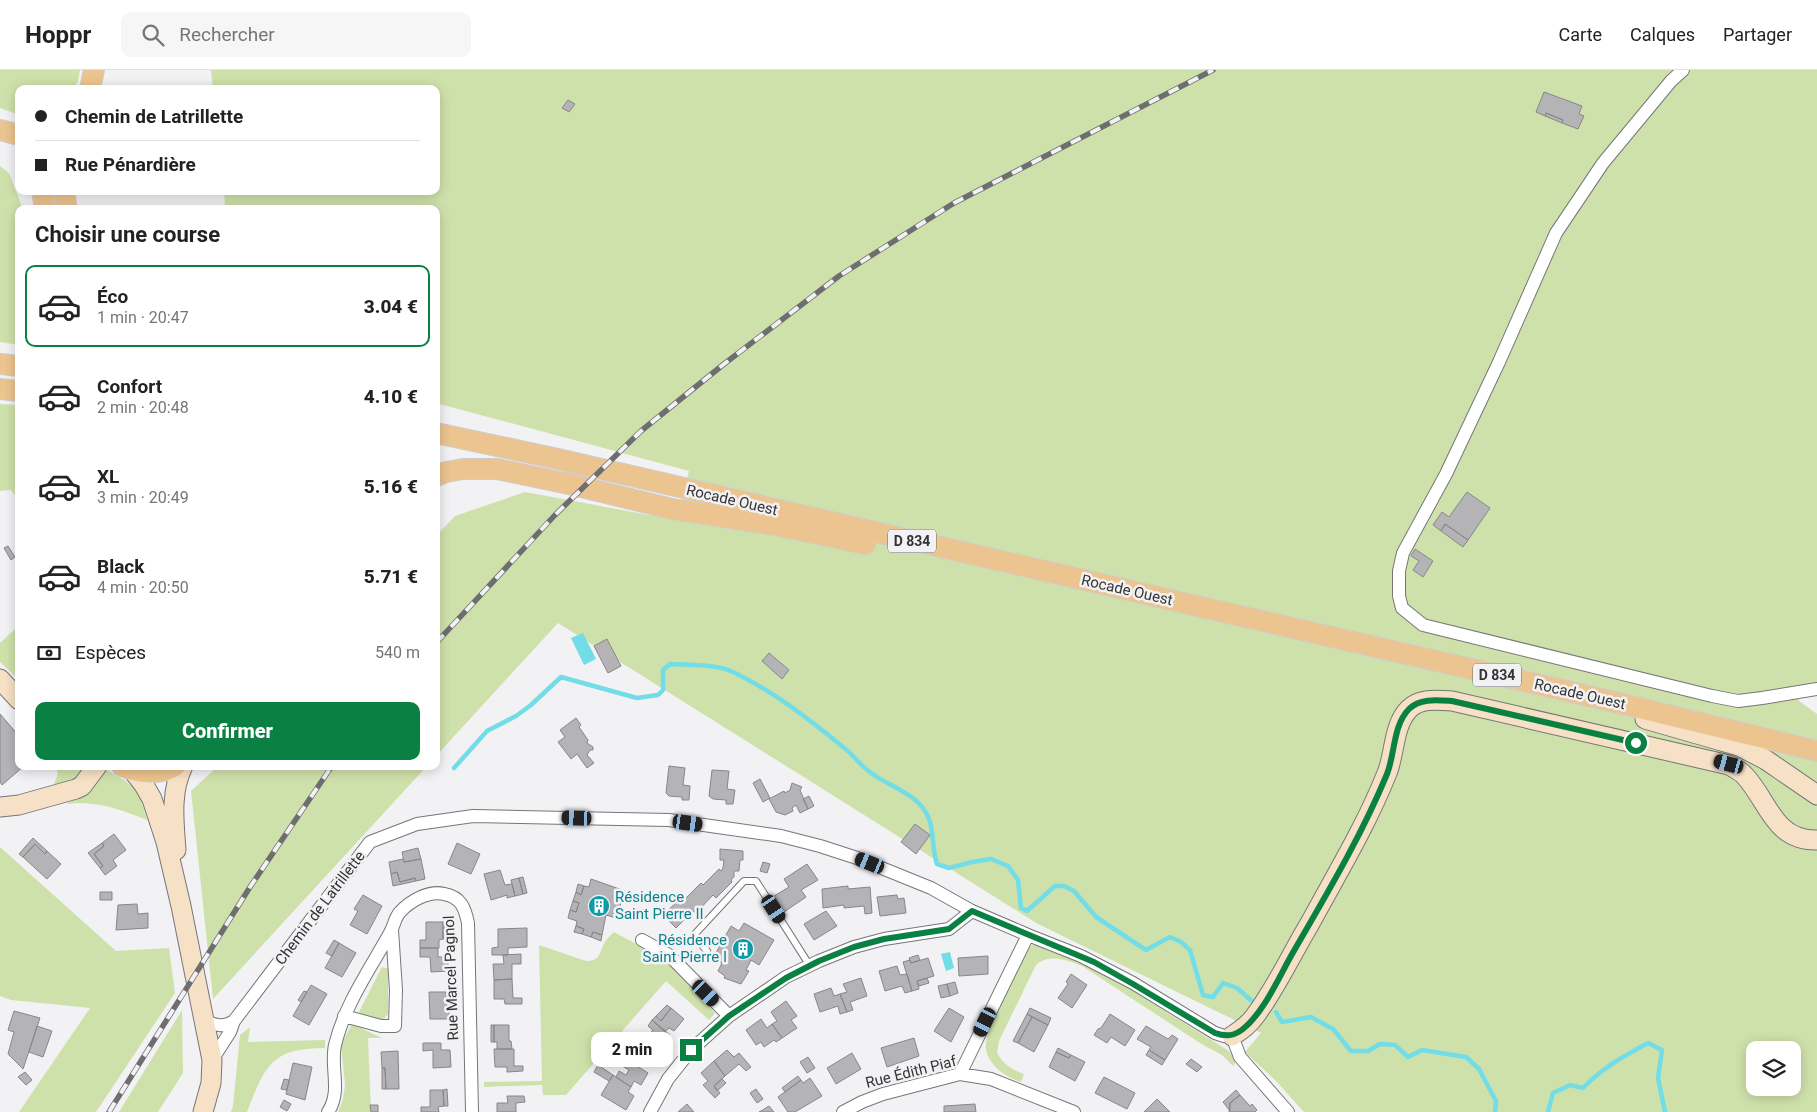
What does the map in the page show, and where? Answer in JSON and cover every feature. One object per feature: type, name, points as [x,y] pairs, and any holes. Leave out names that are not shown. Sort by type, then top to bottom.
[{"type":"main road","points":[[91,85],[94,70]]},
{"type":"main road","points":[[0,364],[15,366]]},
{"type":"main road","points":[[0,380],[15,380]]},
{"type":"main road","points":[[0,389],[15,391]]},
{"type":"main road","name":"Rocade Ouest","points":[[440,434],[1606,700],[1817,751]]},
{"type":"main road","points":[[440,474],[463,469],[480,468],[508,471],[672,509],[780,526],[900,551],[1268,636],[1388,650]]},
{"type":"main road","points":[[134,770],[152,773],[162,770]]},
{"type":"street","points":[[1683,70],[1671,81],[1602,163],[1556,233],[1499,362],[1446,474],[1403,553],[1399,571],[1399,596],[1402,608],[1422,625],[1712,696],[1738,700],[1817,689]]},
{"type":"street","points":[[7,684],[15,695]]},
{"type":"street","points":[[1288,1112],[1240,1057],[1232,1036],[1243,1029],[1254,1017],[1274,987],[1376,799],[1388,771],[1399,728],[1407,711],[1419,702],[1435,700],[1452,701],[1729,764],[1744,775],[1780,828],[1790,835],[1804,840],[1817,840]]},
{"type":"street","points":[[1606,700],[1635,716],[1739,746],[1766,760],[1817,795]]},
{"type":"street","points":[[0,807],[19,805],[76,790],[82,786],[94,770]]},
{"type":"street","points":[[129,770],[144,785],[152,799],[166,842],[182,906],[212,1060],[211,1082],[203,1112]]},
{"type":"street","points":[[181,770],[173,795],[182,906]]},
{"type":"street","name":"Chemin de Latrillette","points":[[212,1060],[230,1032],[234,1021],[370,842],[417,824],[473,816],[669,820],[781,836],[857,858],[931,888],[972,911],[1081,956],[1133,984],[1215,1033],[1232,1036]]},
{"type":"street","name":"Rue Marcel Pagnol","points":[[328,1112],[334,1098],[335,1048],[344,1016],[392,930],[398,914],[423,896],[440,893],[452,895],[465,908],[468,923],[472,1112]]},
{"type":"street","points":[[650,1112],[668,1079],[691,1050],[729,1016],[786,978],[854,947],[884,939],[949,929],[972,911]]},
{"type":"street","points":[[344,1016],[381,1026],[395,1026],[396,990],[392,930]]},
{"type":"street","points":[[960,1074],[1028,935]]},
{"type":"street","points":[[642,940],[669,955],[729,1016]]},
{"type":"street","points":[[204,1021],[218,1026],[225,1026],[234,1021]]},
{"type":"street","name":"Rue Édith Piaf","points":[[843,1112],[883,1094],[960,1074],[991,1079],[1074,1112]]},
{"type":"lane","points":[[707,951],[694,935],[744,881],[756,881],[810,966]]},
{"type":"green space","points":[[0,70],[80,70],[76,85],[15,85],[15,114],[0,108]]},
{"type":"green space","points":[[211,70],[1817,70],[1817,686],[1798,700],[1817,714],[1817,1112],[1304,1112],[1276,1081],[1245,1052],[1261,1033],[1038,924],[558,623],[440,752],[440,532],[455,516],[525,492],[676,520],[689,471],[440,404],[440,205],[225,205],[224,195],[440,195],[440,85],[213,85]]},
{"type":"green space","points":[[0,166],[9,173],[15,188],[15,195],[18,195],[21,205],[15,205],[15,344],[0,342]]},
{"type":"green space","points":[[0,404],[15,405],[15,495],[11,490],[0,491]]},
{"type":"green space","points":[[15,629],[15,676],[0,662],[0,643]]},
{"type":"green space","points":[[56,770],[90,770],[60,789],[54,784],[58,774]]},
{"type":"green space","points":[[102,770],[107,770],[139,792],[147,820],[118,809],[88,803],[67,804]]},
{"type":"green space","points":[[214,770],[423,770],[213,999],[191,791]]},
{"type":"green space","points":[[0,847],[116,951],[169,948],[175,993],[96,1112],[19,1112],[90,1008],[11,1000],[0,996]]},
{"type":"green space","points":[[614,932],[666,960],[715,1013],[709,1020],[666,981],[566,1095],[543,1095],[542,1085],[484,1087],[484,1082],[542,1081],[539,945],[591,961],[597,958],[606,941]]},
{"type":"green space","points":[[1035,944],[1068,954],[1104,973],[1229,1051],[1236,1061],[1233,1066],[1222,1055],[1203,1045],[1082,966],[1052,958],[1041,961],[1036,965],[999,1041],[997,1053],[1008,1066],[1024,1074],[1021,1082],[1004,1074],[999,1071],[988,1056],[986,1042],[995,1015],[1028,948]]},
{"type":"green space","points":[[382,967],[388,969],[388,1014],[383,1020],[368,1017],[359,1012]]},
{"type":"green space","points":[[182,1010],[183,1073],[158,1112],[119,1112]]},
{"type":"green space","points":[[352,1024],[382,1038],[368,1038],[371,1112],[338,1112],[343,1099],[345,1085],[341,1044]]},
{"type":"green space","points":[[250,1027],[248,1042],[325,1040],[325,1048],[307,1049],[281,1056],[265,1072],[247,1112],[231,1112],[240,1035]]},
{"type":"water","points":[[583,633],[596,659],[584,665],[571,638]]},
{"type":"water","points":[[950,952],[954,968],[946,971],[941,954]]},
{"type":"building","points":[[1544,92],[1582,106],[1579,114],[1584,116],[1578,129],[1562,123],[1563,120],[1546,113],[1545,116],[1536,112]]},
{"type":"building","points":[[568,100],[575,104],[569,112],[562,108]]},
{"type":"building","points":[[1546,113],[1563,120],[1562,123],[1545,116]]},
{"type":"building","points":[[1467,492],[1490,508],[1468,540],[1445,524],[1441,531],[1433,525],[1442,512],[1449,517]]},
{"type":"building","points":[[1445,524],[1468,540],[1463,547],[1441,531]]},
{"type":"building","points":[[8,546],[15,557],[11,560],[4,548]]},
{"type":"building","points":[[1415,549],[1433,561],[1423,577],[1413,570],[1419,561],[1411,556]]},
{"type":"building","points":[[607,639],[621,666],[608,673],[594,646]]},
{"type":"building","points":[[769,653],[789,670],[782,679],[762,661]]},
{"type":"building","points":[[0,714],[15,731],[15,770],[19,770],[2,785],[0,782]]},
{"type":"building","points":[[576,718],[581,725],[579,727],[588,740],[587,743],[593,747],[593,750],[590,750],[587,755],[594,763],[587,768],[577,754],[571,759],[558,742],[565,737],[560,730]]},
{"type":"building","points":[[669,766],[685,768],[683,785],[690,786],[689,800],[682,800],[682,797],[669,796],[666,793]]},
{"type":"building","points":[[712,770],[729,771],[727,789],[735,790],[733,804],[726,804],[726,800],[713,799],[709,796]]},
{"type":"building","points":[[760,779],[770,798],[763,802],[753,783]]},
{"type":"building","points":[[792,783],[802,787],[800,790],[808,809],[800,813],[796,805],[792,808],[793,811],[785,815],[776,812],[769,799],[790,790]]},
{"type":"building","points":[[809,796],[814,806],[808,809],[803,799]]},
{"type":"building","points":[[915,824],[930,835],[916,854],[901,842]]},
{"type":"building","points":[[114,834],[126,850],[113,860],[117,866],[105,875],[100,868],[103,866],[94,854],[104,846],[102,843]]},
{"type":"building","points":[[33,838],[47,851],[45,854],[35,844],[23,857],[19,854]]},
{"type":"building","points":[[102,843],[104,846],[94,854],[103,866],[100,868],[88,853]]},
{"type":"building","points":[[457,843],[480,854],[471,874],[448,864]]},
{"type":"building","points":[[35,844],[45,854],[47,851],[61,864],[47,879],[23,857]]},
{"type":"building","points":[[418,848],[421,859],[404,862],[402,852]]},
{"type":"building","points":[[720,849],[743,851],[743,860],[740,860],[739,871],[734,871],[732,882],[716,898],[713,895],[696,913],[693,911],[676,928],[663,915],[681,898],[683,901],[701,883],[703,885],[719,869],[721,871],[724,860],[720,860]]},
{"type":"building","points":[[403,859],[404,862],[421,859],[425,879],[416,881],[415,878],[400,882],[397,872],[391,874],[389,862]]},
{"type":"building","points":[[763,862],[770,864],[767,873],[760,871]]},
{"type":"building","points":[[807,864],[818,880],[801,890],[806,897],[784,912],[774,896],[789,887],[784,879]]},
{"type":"building","points":[[500,870],[505,885],[512,884],[515,896],[507,898],[507,895],[491,900],[484,874]]},
{"type":"building","points":[[397,872],[400,882],[415,878],[416,881],[393,886],[391,874]]},
{"type":"building","points":[[523,877],[527,893],[523,894],[519,878]]},
{"type":"building","points":[[519,878],[523,894],[515,896],[511,880]]},
{"type":"building","name":"Résidence Saint Pierre II","points":[[591,879],[625,891],[616,918],[606,915],[602,935],[593,932],[591,937],[582,934],[584,929],[576,926],[577,921],[568,918],[570,910],[576,912],[579,903],[573,901],[576,892],[581,895],[584,886],[589,887]]},
{"type":"building","points":[[578,884],[584,886],[581,895],[576,892]]},
{"type":"building","points":[[848,886],[848,889],[870,887],[872,913],[865,914],[864,906],[844,908],[844,905],[823,908],[822,889]]},
{"type":"building","points":[[100,892],[112,892],[112,900],[100,900]]},
{"type":"building","points":[[363,895],[382,906],[367,934],[350,925],[358,911],[354,909]]},
{"type":"building","points":[[897,895],[898,899],[904,898],[906,913],[880,916],[877,897]]},
{"type":"building","points":[[573,901],[579,903],[576,912],[570,910]]},
{"type":"building","points":[[137,904],[138,914],[148,913],[148,928],[116,930],[118,905]]},
{"type":"building","points":[[826,911],[837,926],[814,940],[804,924]]},
{"type":"building","points":[[426,922],[443,922],[443,939],[439,940],[439,948],[420,948],[420,940],[426,940]]},
{"type":"building","points":[[443,922],[446,922],[446,939],[443,939]]},
{"type":"building","name":"Résidence Saint Pierre I","points":[[744,923],[774,940],[759,965],[751,960],[746,970],[749,971],[741,984],[724,978],[725,976],[718,971],[722,963],[713,958],[731,926],[739,931]]},
{"type":"building","points":[[576,926],[584,929],[582,934],[574,932]]},
{"type":"building","points":[[527,928],[527,947],[508,948],[508,955],[492,955],[492,948],[498,947],[498,929]]},
{"type":"building","points":[[593,932],[602,935],[601,941],[591,937]]},
{"type":"building","points":[[334,940],[339,943],[332,956],[326,953]]},
{"type":"building","points":[[339,943],[356,953],[342,977],[325,968]]},
{"type":"building","points":[[420,948],[438,948],[438,957],[448,957],[448,971],[431,972],[430,957],[420,957]]},
{"type":"building","points":[[521,954],[521,964],[512,964],[512,979],[494,980],[493,964],[504,964],[503,955]]},
{"type":"building","points":[[918,955],[920,960],[911,963],[909,958]]},
{"type":"building","points":[[988,956],[988,974],[959,976],[958,958]]},
{"type":"building","points":[[928,958],[934,976],[917,981],[919,989],[912,991],[903,962],[910,960],[911,963]]},
{"type":"building","points":[[897,966],[900,975],[907,974],[912,991],[905,993],[902,986],[885,991],[879,971]]},
{"type":"building","points":[[1071,974],[1087,985],[1072,1008],[1058,998],[1068,984],[1066,982]]},
{"type":"building","points":[[861,978],[867,996],[850,1002],[853,1010],[847,1012],[840,994],[847,992],[843,984]]},
{"type":"building","points":[[927,978],[929,983],[919,986],[917,981]]},
{"type":"building","points":[[512,979],[513,998],[522,998],[522,1004],[505,1004],[504,999],[494,999],[494,980]]},
{"type":"building","points":[[955,982],[958,993],[950,996],[947,984]]},
{"type":"building","points":[[947,984],[950,996],[941,998],[938,986]]},
{"type":"building","points":[[311,985],[327,994],[309,1025],[293,1016]]},
{"type":"building","points":[[831,988],[834,996],[840,994],[847,1012],[840,1014],[838,1006],[820,1012],[814,994]]},
{"type":"building","points":[[304,991],[307,992],[301,1002],[298,1000]]},
{"type":"building","points":[[429,992],[446,992],[449,1019],[430,1019]]},
{"type":"building","points":[[786,1001],[797,1016],[791,1020],[797,1028],[782,1038],[772,1024],[777,1021],[771,1012]]},
{"type":"building","points":[[667,1005],[671,1008],[661,1021],[656,1016]]},
{"type":"building","points":[[671,1008],[684,1019],[674,1031],[669,1028],[665,1032],[652,1020],[656,1016],[661,1021]]},
{"type":"building","points":[[949,1008],[964,1017],[951,1042],[934,1031]]},
{"type":"building","points":[[1030,1008],[1051,1018],[1048,1025],[1027,1014]]},
{"type":"building","points":[[14,1011],[40,1018],[23,1069],[8,1054],[14,1032],[8,1030]]},
{"type":"building","points":[[1027,1014],[1032,1017],[1018,1043],[1013,1041]]},
{"type":"building","points":[[1110,1014],[1135,1030],[1125,1046],[1111,1037],[1107,1043],[1094,1035]]},
{"type":"building","points":[[1032,1017],[1048,1025],[1034,1052],[1018,1043]]},
{"type":"building","points":[[761,1019],[767,1028],[772,1024],[782,1038],[776,1042],[774,1040],[764,1047],[761,1042],[756,1045],[746,1030]]},
{"type":"building","points":[[652,1020],[670,1035],[655,1054],[642,1043],[653,1030],[648,1026]]},
{"type":"building","points":[[491,1025],[494,1025],[494,1042],[491,1042]]},
{"type":"building","points":[[494,1025],[509,1025],[509,1041],[511,1041],[512,1049],[497,1049],[497,1042],[494,1042]]},
{"type":"building","points":[[37,1026],[52,1031],[43,1057],[29,1052]]},
{"type":"building","points":[[1146,1026],[1168,1039],[1172,1035],[1178,1039],[1165,1060],[1149,1050],[1151,1047],[1137,1039]]},
{"type":"building","points":[[914,1038],[919,1056],[887,1067],[881,1048]]},
{"type":"building","points":[[423,1043],[441,1043],[441,1050],[450,1050],[451,1067],[433,1068],[433,1050],[423,1051]]},
{"type":"building","points":[[1058,1048],[1071,1055],[1069,1058],[1056,1052]]},
{"type":"building","points":[[494,1049],[514,1049],[514,1066],[523,1066],[523,1071],[507,1072],[507,1067],[495,1067]]},
{"type":"building","points":[[727,1050],[734,1057],[739,1053],[751,1067],[746,1071],[739,1064],[725,1076],[714,1061]]},
{"type":"building","points":[[1149,1050],[1165,1060],[1162,1065],[1146,1055]]},
{"type":"building","points":[[398,1051],[399,1089],[386,1089],[385,1068],[382,1068],[381,1052]]},
{"type":"building","points":[[1056,1052],[1069,1058],[1071,1055],[1085,1062],[1075,1081],[1049,1067]]},
{"type":"building","points":[[625,1053],[636,1060],[634,1064],[648,1073],[641,1085],[634,1081],[631,1087],[616,1077],[619,1071],[626,1075],[629,1070],[619,1064]]},
{"type":"building","points":[[852,1053],[861,1069],[836,1084],[827,1068]]},
{"type":"building","points":[[808,1057],[815,1068],[807,1073],[800,1062]]},
{"type":"building","points":[[1191,1059],[1202,1067],[1197,1072],[1186,1064]]},
{"type":"building","points":[[714,1061],[725,1076],[714,1086],[720,1093],[715,1098],[703,1085],[708,1081],[701,1073]]},
{"type":"building","points":[[293,1063],[312,1067],[305,1100],[286,1094]]},
{"type":"building","points":[[598,1065],[613,1075],[609,1081],[594,1072]]},
{"type":"building","points":[[382,1068],[385,1068],[386,1089],[382,1089]]},
{"type":"building","points":[[25,1072],[32,1080],[26,1085],[18,1077]]},
{"type":"building","points":[[613,1075],[631,1087],[628,1092],[634,1096],[626,1110],[601,1095]]},
{"type":"building","points":[[798,1076],[801,1080],[785,1092],[782,1088]]},
{"type":"building","points":[[1104,1077],[1135,1093],[1127,1109],[1095,1093]]},
{"type":"building","points":[[810,1078],[822,1096],[795,1112],[788,1112],[778,1097],[801,1080],[803,1083]]},
{"type":"building","points":[[284,1079],[289,1080],[287,1090],[281,1089]]},
{"type":"building","points":[[722,1079],[726,1083],[717,1091],[714,1086]]},
{"type":"building","points":[[447,1089],[448,1106],[444,1106],[443,1090]]},
{"type":"building","points":[[756,1089],[763,1099],[757,1103],[750,1093]]},
{"type":"building","points":[[430,1090],[443,1090],[444,1106],[438,1107],[439,1112],[421,1112],[421,1107],[430,1107]]},
{"type":"building","points":[[1236,1090],[1240,1095],[1230,1103],[1230,1111],[1223,1102]]},
{"type":"building","points":[[1240,1095],[1250,1106],[1252,1104],[1257,1110],[1255,1112],[1229,1112],[1230,1103]]},
{"type":"building","points":[[507,1096],[524,1096],[525,1102],[516,1103],[516,1112],[497,1112],[497,1103],[508,1103]]},
{"type":"building","points":[[1157,1099],[1170,1112],[1144,1112]]},
{"type":"building","points":[[284,1100],[291,1104],[287,1111],[280,1107]]},
{"type":"building","points":[[687,1104],[694,1112],[678,1112]]},
{"type":"building","points":[[975,1104],[976,1112],[944,1112],[944,1106]]},
{"type":"building","points":[[370,1105],[378,1105],[378,1112],[371,1112]]},
{"type":"building","points":[[769,1106],[774,1112],[759,1112],[761,1111]]},
{"type":"waterway","points":[[454,768],[487,731],[516,716],[531,705],[561,677],[637,698],[658,695],[663,690],[663,670],[670,664],[702,665],[726,669],[762,688],[790,706],[847,750],[870,772],[913,798],[925,811],[931,824],[937,864],[949,868],[991,859],[1008,866],[1018,880],[1021,908],[1027,911],[1055,886],[1064,886],[1074,891],[1096,917],[1146,950],[1170,937],[1181,942],[1190,950],[1203,995],[1213,997],[1223,983],[1237,988],[1253,1002],[1258,1002]]},
{"type":"waterway","points":[[1276,1012],[1282,1022],[1311,1017],[1333,1029],[1351,1051],[1368,1051],[1380,1044],[1395,1045],[1408,1057],[1422,1050],[1466,1057],[1479,1069],[1496,1101],[1495,1112]]},
{"type":"waterway","points":[[1548,1112],[1553,1093],[1570,1085],[1583,1088],[1606,1068],[1648,1043],[1662,1050],[1658,1078],[1665,1112]]},
{"type":"railway","points":[[440,639],[555,515],[641,431],[724,364],[839,276],[954,203],[1213,70]]},
{"type":"railway","points":[[109,1112],[250,887],[329,770]]},
{"type":"place","name":"Résidence Saint Pierre II","points":[[599,906]]},
{"type":"place","name":"Résidence Saint Pierre I","points":[[743,949]]},
{"type":"route","points":[[691,1050],[743,1005],[786,978],[819,961],[854,947],[884,939],[949,929],[972,911],[1081,956],[1107,969],[1215,1033],[1232,1036],[1243,1029],[1254,1017],[1274,987],[1326,894],[1376,799],[1388,771],[1399,728],[1407,711],[1413,706],[1419,702],[1435,700],[1452,701],[1636,743]]}]
